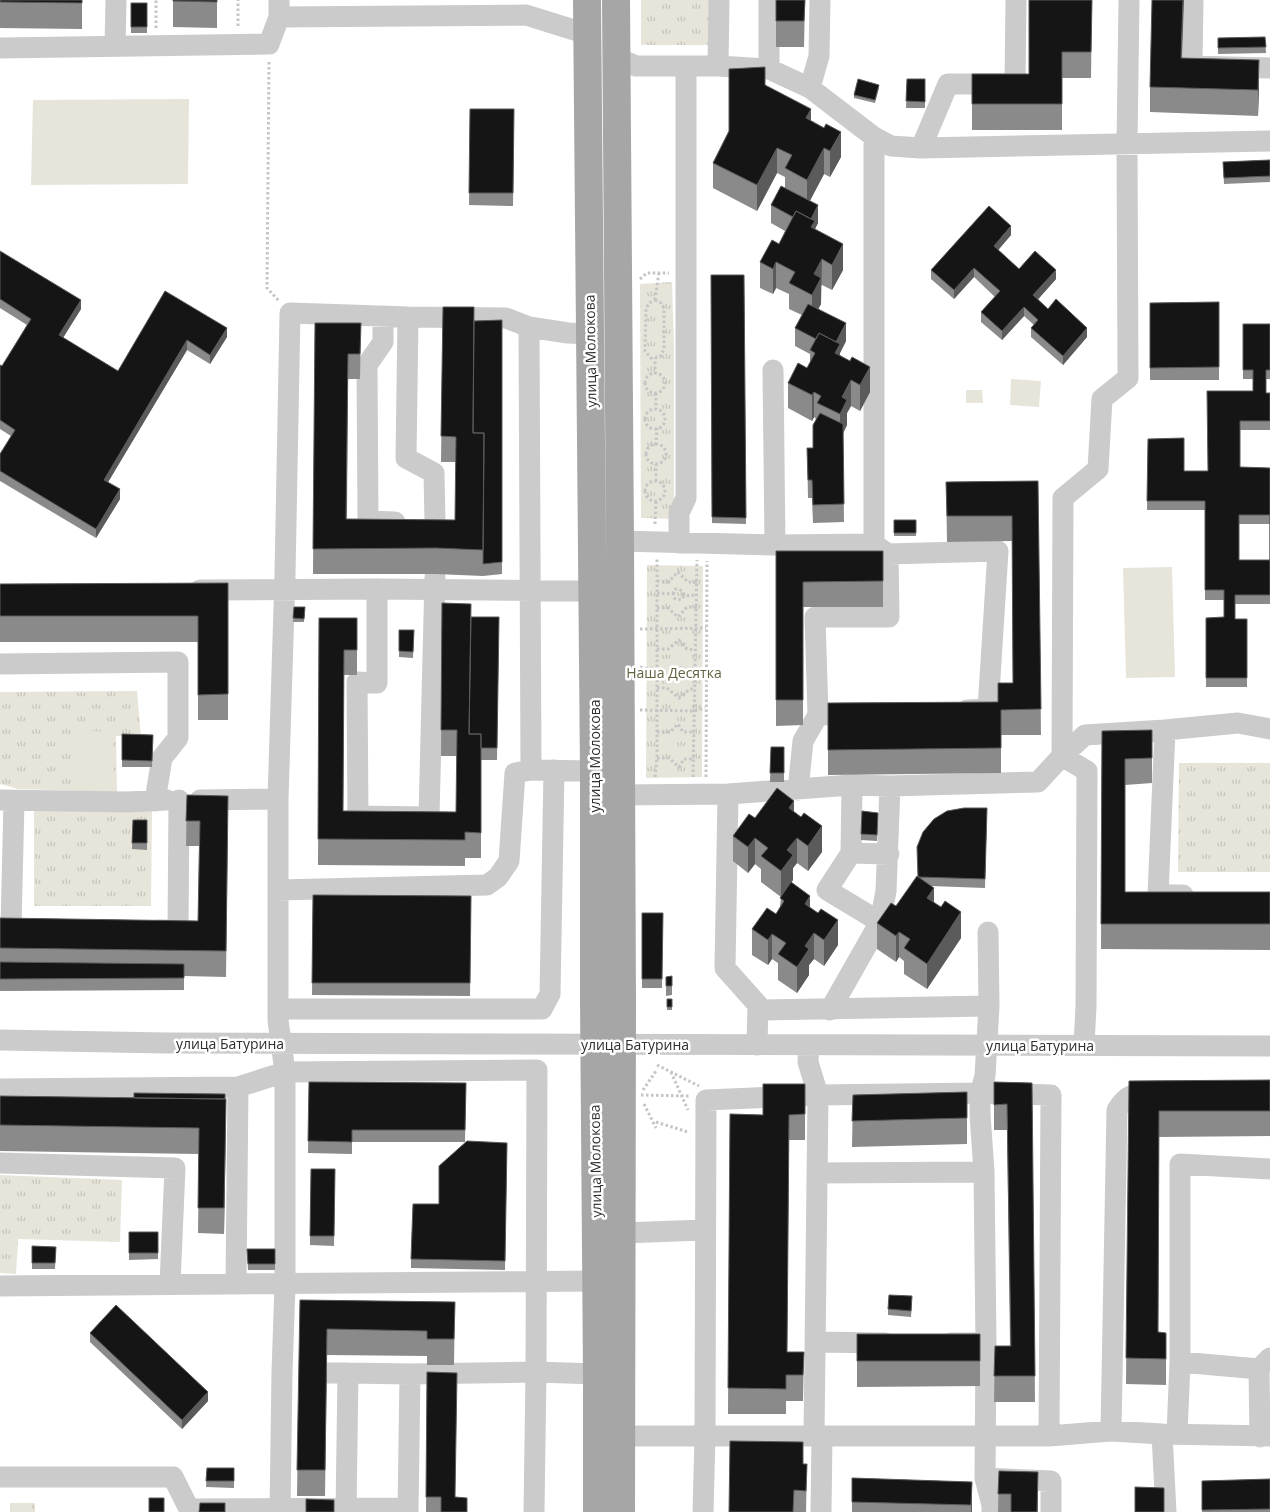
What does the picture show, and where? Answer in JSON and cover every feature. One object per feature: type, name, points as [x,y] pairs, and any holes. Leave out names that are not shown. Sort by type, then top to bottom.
[{"type":"main road","name":"улица Молокова","points":[[587,0],[594,771],[597,1512]]},
{"type":"main road","name":"улица Молокова","points":[[616,0],[622,1044],[621,1512]]},
{"type":"street","points":[[115,46],[116,0]]},
{"type":"street","points":[[718,66],[720,0]]},
{"type":"street","points":[[769,0],[769,68]]},
{"type":"street","points":[[810,88],[819,56],[820,0]]},
{"type":"street","points":[[921,148],[948,84],[1015,84],[1016,0]]},
{"type":"street","points":[[1062,756],[1063,498],[1098,469],[1102,399],[1128,378],[1127,144],[1129,0]]},
{"type":"street","points":[[1192,0],[1192,66],[1270,68]]},
{"type":"street","points":[[0,48],[269,44],[279,8],[526,15],[587,34]]},
{"type":"street","points":[[616,57],[636,66],[769,68],[810,88],[874,137],[891,146],[921,148],[1270,141]]},
{"type":"street","points":[[679,543],[679,513],[686,498],[686,66]]},
{"type":"street","points":[[798,790],[802,741],[818,715],[815,617],[889,617],[881,549],[874,137]]},
{"type":"street","points":[[280,1510],[291,1372],[285,1285],[285,1072],[278,1020],[278,799],[285,589],[290,313],[506,318],[529,327],[568,333],[590,334]]},
{"type":"street","points":[[383,316],[383,342],[367,365],[368,521],[435,522]]},
{"type":"street","points":[[408,317],[406,458],[434,473],[434,545]]},
{"type":"street","points":[[529,327],[531,770]]},
{"type":"street","points":[[773,370],[775,545]]},
{"type":"street","points":[[620,541],[998,551],[988,709],[950,710]]},
{"type":"street","points":[[377,589],[377,683],[358,682],[358,816],[429,816],[435,582]]},
{"type":"street","points":[[177,590],[377,589],[435,582],[530,591],[592,591]]},
{"type":"street","points":[[0,664],[178,662],[178,738],[162,758],[155,801]]},
{"type":"street","points":[[818,715],[874,713]]},
{"type":"street","points":[[620,795],[719,794],[852,785],[890,786],[1038,782],[1084,735],[1238,723],[1270,729]]},
{"type":"street","points":[[1165,730],[1158,895],[1205,895]]},
{"type":"street","points":[[1062,756],[1087,771],[1086,1007],[1084,1045]]},
{"type":"street","points":[[278,890],[487,885],[498,877],[509,861],[515,773],[531,770],[594,771]]},
{"type":"street","points":[[278,1009],[542,1009],[550,994],[554,770]]},
{"type":"street","points":[[852,785],[851,853],[827,890],[880,922]]},
{"type":"street","points":[[830,1010],[880,922],[886,891],[889,854],[890,786]]},
{"type":"street","points":[[719,794],[725,968],[758,1005],[757,1045]]},
{"type":"street","points":[[14,928],[7,868],[7,801],[128,802],[278,799]]},
{"type":"street","points":[[138,930],[178,930],[179,800]]},
{"type":"street","points":[[851,853],[889,854]]},
{"type":"street","points":[[988,932],[989,1006],[985,1076],[980,1093],[980,1114],[984,1172],[986,1343],[984,1478],[992,1505],[992,1512]]},
{"type":"street","points":[[758,1010],[989,1006]]},
{"type":"street","name":"улица Батурина","points":[[0,1040],[166,1043],[1270,1046]]},
{"type":"street","points":[[809,1045],[808,1062],[818,1095],[815,1342],[821,1512]]},
{"type":"street","points":[[0,1089],[238,1086],[285,1072],[537,1070],[534,1512]]},
{"type":"street","points":[[236,1284],[238,1086]]},
{"type":"street","points":[[703,1512],[706,1100],[818,1095],[980,1093],[1051,1095],[1049,1436]]},
{"type":"street","points":[[1111,1431],[1117,1110],[1124,1100],[1135,1094],[1174,1094]]},
{"type":"street","points":[[0,1163],[175,1168],[170,1284]]},
{"type":"street","points":[[1166,1512],[1170,1434],[1180,1362],[1180,1164],[1270,1168]]},
{"type":"street","points":[[817,1173],[984,1172]]},
{"type":"street","points":[[622,1233],[704,1230]]},
{"type":"street","points":[[0,1286],[596,1282]]},
{"type":"street","points":[[815,1342],[900,1343]]},
{"type":"street","points":[[929,1343],[986,1343]]},
{"type":"street","points":[[622,1436],[1049,1436],[1111,1431],[1265,1436],[1265,1363],[1180,1362]]},
{"type":"street","points":[[346,1510],[338,1373],[536,1372],[597,1374]]},
{"type":"street","points":[[0,1477],[173,1477],[189,1510],[408,1510],[410,1374]]},
{"type":"street","points":[[984,1478],[1051,1481],[1051,1512]]},
{"type":"path","points":[[156,0],[156,46]]},
{"type":"path","points":[[238,0],[238,44]]},
{"type":"path","points":[[269,44],[267,288],[290,313]]},
{"type":"path","points":[[655,300],[659,272]]},
{"type":"path","points":[[655,300],[661,303],[665,310],[664,352],[660,357],[655,358],[648,356],[645,351],[646,308],[649,303],[655,300]]},
{"type":"path","points":[[655,358],[655,374]]},
{"type":"path","points":[[655,374],[661,376],[665,383],[663,390],[656,393],[649,391],[646,385],[649,376],[655,374]]},
{"type":"path","points":[[656,393],[656,409]]},
{"type":"path","points":[[656,409],[664,414],[665,420],[663,425],[657,428],[649,426],[646,421],[647,414],[656,409]]},
{"type":"path","points":[[656,445],[657,428]]},
{"type":"path","points":[[656,445],[664,449],[665,455],[663,460],[656,464],[650,462],[646,456],[650,447],[656,445]]},
{"type":"path","points":[[656,464],[656,481]]},
{"type":"path","points":[[656,481],[664,485],[665,491],[663,497],[656,500],[647,496],[646,489],[649,483],[656,481]]},
{"type":"path","points":[[656,500],[656,527]]},
{"type":"path","points":[[714,544],[707,558],[706,783],[719,794]]},
{"type":"path","points":[[654,781],[657,758],[657,557]]},
{"type":"path","points":[[693,780],[695,675],[692,674],[691,670],[695,667],[697,557]]},
{"type":"path","points":[[657,581],[668,582],[678,572],[688,582],[696,582]]},
{"type":"path","points":[[673,594],[676,589],[679,589],[682,590],[684,596]]},
{"type":"path","points":[[657,593],[673,594]]},
{"type":"path","points":[[673,594],[674,598],[678,600],[684,596],[696,596]]},
{"type":"path","points":[[657,608],[668,608],[678,617],[687,607],[696,607]]},
{"type":"path","points":[[640,629],[706,628]]},
{"type":"path","points":[[657,650],[668,649],[679,640],[687,649],[694,650]]},
{"type":"path","points":[[639,667],[657,670]]},
{"type":"path","points":[[657,688],[667,688],[679,698],[690,689],[694,689]]},
{"type":"path","points":[[639,710],[656,712],[694,711],[705,708]]},
{"type":"path","points":[[657,732],[670,732],[678,724],[683,732],[693,732]]},
{"type":"path","points":[[657,758],[669,758],[679,767],[684,760],[693,759]]},
{"type":"path","points":[[657,1065],[726,1100]]},
{"type":"path","points":[[656,1070],[639,1095],[656,1128]]},
{"type":"path","points":[[670,1072],[689,1113]]},
{"type":"path","points":[[656,1122],[688,1132]]},
{"type":"green space","points":[[641,0],[712,0],[712,45],[641,45]]},
{"type":"green space","points":[[189,99],[188,184],[31,185],[33,100]]},
{"type":"green space","points":[[672,282],[674,519],[641,518],[640,284]]},
{"type":"green space","points":[[1011,379],[1041,381],[1039,407],[1010,405]]},
{"type":"green space","points":[[966,390],[982,390],[983,403],[966,403]]},
{"type":"green space","name":"Наша Десятка","points":[[647,565],[703,566],[702,777],[646,778]]},
{"type":"green space","points":[[1172,567],[1175,677],[1126,678],[1123,568]]},
{"type":"green space","points":[[137,691],[141,737],[116,736],[117,792],[18,789],[0,784],[0,692]]},
{"type":"green space","points":[[83,731],[105,733],[111,736],[113,740],[112,779],[105,788],[82,786],[76,779],[77,739]]},
{"type":"green space","points":[[1179,763],[1270,763],[1270,872],[1178,872]]},
{"type":"green space","points":[[34,808],[152,808],[151,906],[34,906]]},
{"type":"green space","points":[[0,1175],[122,1180],[120,1242],[18,1239],[16,1274],[0,1273]]},
{"type":"green space","points":[[10,1503],[35,1503],[35,1512],[10,1512]]},
{"type":"building","points":[[0,0],[82,0],[82,3],[0,2]]},
{"type":"building","points":[[217,0],[217,2],[173,1]]},
{"type":"building","points":[[776,0],[805,0],[804,21],[776,21]]},
{"type":"building","points":[[1029,0],[1092,0],[1091,52],[1062,52],[1062,104],[972,104],[972,74],[1029,74]]},
{"type":"building","points":[[1152,0],[1183,0],[1181,58],[1259,60],[1258,90],[1150,87]]},
{"type":"building","points":[[131,3],[147,3],[147,27],[131,27]]},
{"type":"building","points":[[1265,37],[1266,47],[1218,48],[1218,38]]},
{"type":"building","points":[[765,67],[765,85],[811,109],[806,118],[824,128],[826,124],[841,132],[830,151],[824,148],[807,180],[785,168],[792,155],[777,148],[757,185],[713,163],[729,131],[729,69]]},
{"type":"building","points":[[858,79],[879,85],[875,100],[854,95]]},
{"type":"building","points":[[907,79],[925,79],[925,102],[906,101]]},
{"type":"building","points":[[470,109],[514,109],[513,193],[469,193]]},
{"type":"building","points":[[1270,160],[1270,176],[1224,178],[1223,162]]},
{"type":"building","points":[[781,186],[818,205],[811,219],[796,211],[793,217],[771,205]]},
{"type":"building","points":[[989,206],[1011,226],[994,246],[1019,269],[1035,251],[1056,270],[1033,295],[1048,309],[1056,299],[1087,328],[1063,356],[1031,328],[1038,320],[1024,307],[1002,331],[981,312],[1000,291],[974,268],[954,290],[931,270]]},
{"type":"building","points":[[796,211],[815,221],[811,227],[843,244],[832,265],[822,259],[814,274],[821,278],[812,295],[789,283],[795,272],[776,262],[773,269],[760,262],[772,240],[779,244]]},
{"type":"building","points":[[0,251],[81,300],[59,335],[118,371],[165,291],[227,328],[210,355],[187,340],[104,480],[120,489],[96,529],[0,471],[0,454],[15,430],[0,420],[0,365],[2,366],[31,319],[0,299]]},
{"type":"building","points":[[711,275],[744,275],[746,518],[712,517]]},
{"type":"building","points":[[1219,302],[1219,367],[1150,368],[1150,303]]},
{"type":"building","points":[[808,304],[846,323],[836,342],[819,333],[816,339],[795,328]]},
{"type":"building","points":[[443,307],[474,307],[473,433],[484,433],[483,550],[436,548],[313,549],[315,323],[361,323],[360,354],[348,354],[346,519],[455,520],[456,437],[441,436]]},
{"type":"building","points":[[502,320],[502,562],[483,564],[484,433],[473,433],[474,321]]},
{"type":"building","points":[[1243,324],[1270,324],[1270,370],[1266,370],[1266,393],[1270,393],[1270,421],[1240,421],[1240,467],[1270,468],[1270,515],[1239,515],[1239,560],[1270,560],[1270,595],[1235,595],[1235,619],[1247,619],[1247,678],[1206,678],[1206,618],[1224,617],[1224,590],[1205,590],[1205,501],[1147,501],[1148,439],[1184,438],[1184,471],[1208,471],[1207,391],[1253,391],[1253,370],[1243,370]]},
{"type":"building","points":[[819,333],[840,344],[835,353],[850,361],[852,357],[870,367],[860,385],[851,380],[842,397],[847,400],[840,414],[817,403],[821,396],[814,392],[812,395],[788,383],[798,363],[807,368],[815,353],[810,350]]},
{"type":"building","points":[[820,413],[843,424],[844,504],[813,505],[812,480],[808,480],[807,448],[813,448],[813,425]]},
{"type":"building","points":[[1038,481],[1041,709],[1001,710],[1001,748],[828,750],[828,703],[998,702],[998,683],[1013,683],[1012,516],[947,516],[946,482]]},
{"type":"building","points":[[894,520],[916,520],[916,533],[894,533]]},
{"type":"building","points":[[776,551],[883,551],[883,581],[803,582],[803,700],[776,700]]},
{"type":"building","points":[[228,583],[228,694],[198,695],[198,616],[0,616],[0,584]]},
{"type":"building","points":[[442,603],[471,604],[469,734],[481,734],[481,833],[465,832],[465,840],[318,839],[319,618],[357,618],[357,650],[344,650],[343,811],[456,812],[457,730],[441,730]]},
{"type":"building","points":[[294,607],[305,607],[304,619],[293,618]]},
{"type":"building","points":[[471,617],[499,617],[497,748],[481,748],[481,734],[469,734]]},
{"type":"building","points":[[399,630],[414,630],[413,652],[399,651]]},
{"type":"building","points":[[1152,730],[1152,758],[1125,759],[1125,892],[1270,892],[1270,924],[1101,924],[1102,731]]},
{"type":"building","points":[[122,734],[153,735],[152,761],[122,760]]},
{"type":"building","points":[[771,747],[784,747],[784,773],[770,773]]},
{"type":"building","points":[[777,788],[794,801],[789,808],[801,817],[804,813],[822,826],[808,846],[797,838],[787,850],[793,855],[781,871],[761,856],[768,848],[755,838],[748,847],[733,836],[749,814],[755,818]]},
{"type":"building","points":[[187,795],[228,796],[226,951],[0,948],[0,918],[198,921],[200,821],[186,821]]},
{"type":"building","points":[[964,808],[987,808],[985,879],[918,877],[917,847],[923,832],[934,819],[947,811]]},
{"type":"building","points":[[862,811],[878,813],[877,835],[861,834]]},
{"type":"building","points":[[133,820],[147,820],[147,843],[132,843]]},
{"type":"building","points":[[917,876],[934,888],[927,898],[941,907],[945,901],[961,912],[927,964],[904,948],[910,939],[899,932],[896,936],[877,923],[891,903],[896,906]]},
{"type":"building","points":[[791,882],[810,896],[805,904],[818,913],[821,909],[838,920],[824,940],[814,933],[805,946],[809,949],[797,967],[778,954],[786,943],[772,934],[768,940],[752,929],[767,908],[776,914],[784,901],[780,898]]},
{"type":"building","points":[[313,895],[471,896],[470,983],[312,983]]},
{"type":"building","points":[[642,913],[663,913],[662,979],[642,979]]},
{"type":"building","points":[[0,962],[184,964],[184,978],[0,979]]},
{"type":"building","points":[[672,976],[672,986],[666,986],[666,977]]},
{"type":"building","points":[[667,999],[672,999],[672,1007],[667,1007]]},
{"type":"building","points":[[1270,1080],[1270,1111],[1159,1111],[1158,1332],[1166,1333],[1166,1359],[1126,1358],[1129,1081]]},
{"type":"building","points":[[309,1082],[466,1083],[465,1130],[352,1130],[352,1142],[308,1141]]},
{"type":"building","points":[[994,1082],[1032,1083],[1035,1376],[994,1376],[995,1346],[1011,1346],[1007,1104],[994,1105]]},
{"type":"building","points":[[763,1084],[805,1084],[805,1114],[789,1115],[787,1352],[804,1352],[803,1375],[786,1375],[786,1389],[728,1388],[730,1114],[763,1115]]},
{"type":"building","points":[[967,1092],[967,1118],[852,1121],[853,1095]]},
{"type":"building","points":[[134,1093],[225,1094],[225,1099],[134,1098]]},
{"type":"building","points":[[0,1096],[226,1099],[224,1208],[198,1208],[199,1128],[0,1125]]},
{"type":"building","points":[[467,1141],[507,1143],[505,1261],[411,1259],[413,1204],[439,1204],[439,1166]]},
{"type":"building","points":[[311,1169],[335,1169],[334,1236],[310,1236]]},
{"type":"building","points":[[129,1232],[158,1232],[158,1253],[129,1253]]},
{"type":"building","points":[[32,1246],[56,1247],[55,1263],[32,1263]]},
{"type":"building","points":[[247,1249],[275,1249],[275,1264],[248,1264]]},
{"type":"building","points":[[889,1295],[912,1296],[911,1311],[888,1309]]},
{"type":"building","points":[[300,1300],[455,1302],[454,1339],[427,1339],[427,1331],[327,1329],[325,1470],[297,1470]]},
{"type":"building","points":[[116,1305],[208,1392],[182,1420],[90,1333]]},
{"type":"building","points":[[857,1334],[980,1334],[980,1361],[857,1361]]},
{"type":"building","points":[[427,1372],[457,1373],[455,1497],[467,1498],[467,1512],[441,1512],[441,1497],[426,1497]]},
{"type":"building","points":[[730,1441],[803,1442],[803,1464],[807,1464],[806,1491],[794,1490],[793,1512],[729,1512]]},
{"type":"building","points":[[207,1468],[234,1468],[234,1481],[206,1481]]},
{"type":"building","points":[[999,1471],[1038,1472],[1037,1512],[1011,1512],[1011,1494],[998,1494]]},
{"type":"building","points":[[852,1478],[972,1482],[971,1505],[852,1502]]},
{"type":"building","points":[[1270,1479],[1270,1509],[1202,1510],[1202,1481]]},
{"type":"building","points":[[1135,1487],[1164,1488],[1164,1512],[1135,1512]]},
{"type":"building","points":[[149,1498],[164,1498],[164,1512],[149,1512]]},
{"type":"building","points":[[306,1499],[334,1500],[334,1512],[306,1512]]},
{"type":"building","points":[[200,1503],[225,1503],[225,1512],[199,1512]]}]
